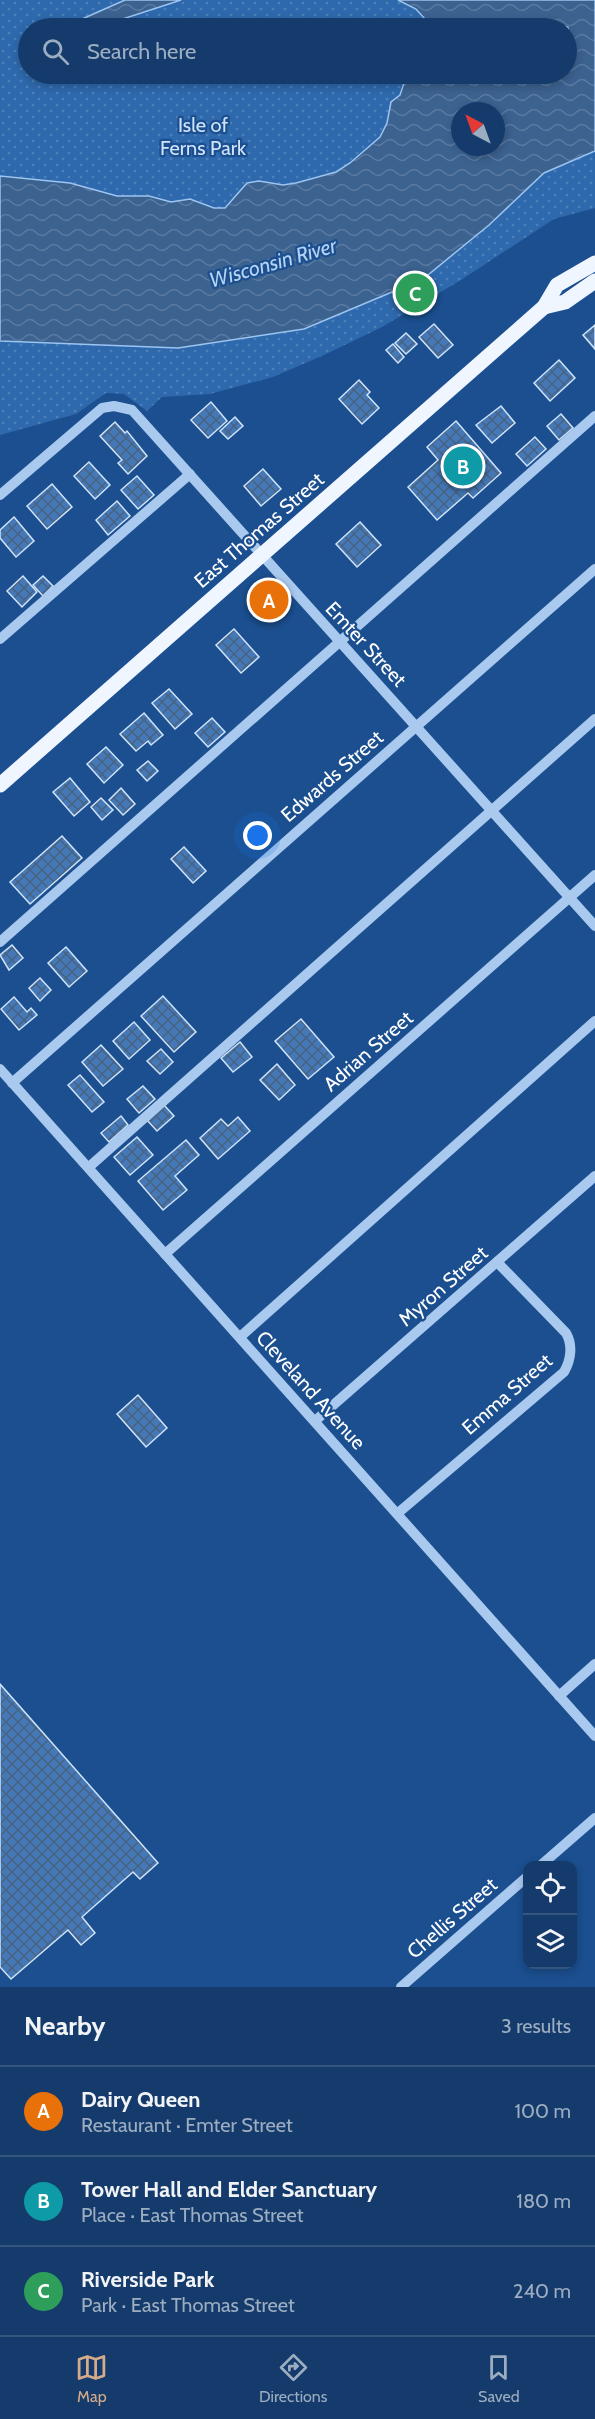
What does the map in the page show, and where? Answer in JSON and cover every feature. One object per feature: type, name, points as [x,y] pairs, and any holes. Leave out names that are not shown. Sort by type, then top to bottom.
[{"type":"main road","name":"East Thomas Street","points":[[0,785],[544,307],[557,285],[595,263]]},
{"type":"main road","name":"East Thomas Street","points":[[544,307],[565,302],[595,281]]},
{"type":"street","name":"Emter Street","points":[[0,495],[102,408],[114,406],[132,410],[595,926]]},
{"type":"street","points":[[0,942],[595,416]]},
{"type":"street","points":[[0,639],[190,474]]},
{"type":"street","name":"Edwards Street","points":[[12,1083],[595,569]]},
{"type":"street","points":[[89,1167],[595,719]]},
{"type":"street","name":"Adrian Street","points":[[165,1254],[595,875]]},
{"type":"street","points":[[240,1338],[595,1021]]},
{"type":"street","name":"Cleveland Avenue","points":[[0,1070],[595,1736]]},
{"type":"street","name":"Myron Street","points":[[315,1421],[595,1176]]},
{"type":"street","name":"Emma Street","points":[[398,1513],[564,1372],[568,1365],[570,1345],[566,1333],[497,1262]]},
{"type":"street","points":[[559,1696],[595,1664]]},
{"type":"street","points":[[546,1861],[595,1818]]},
{"type":"street","name":"Chellis Street","points":[[401,1987],[523,1880]]},
{"type":"green space","name":"Isle of Ferns Park","points":[[0,0],[125,0],[84,18],[18,18],[18,84],[404,84],[400,95],[391,103],[387,123],[380,137],[350,163],[336,172],[296,183],[283,185],[259,181],[247,183],[225,208],[214,208],[186,199],[171,202],[139,196],[117,196],[70,183],[0,176]]},
{"type":"green space","points":[[181,0],[398,0],[416,9],[424,18],[126,18]]},
{"type":"green space","points":[[595,151],[595,208],[554,219],[461,280],[382,327],[324,355],[273,377],[210,394],[162,397],[147,411],[124,394],[106,393],[76,414],[0,435],[0,341],[178,348],[304,329],[423,278],[489,225],[544,173]]},
{"type":"water","points":[[125,0],[181,0],[126,18],[84,18]]},
{"type":"water","name":"Wisconsin River","points":[[398,0],[595,0],[595,151],[544,173],[489,225],[423,279],[304,329],[178,348],[0,341],[0,176],[70,183],[117,196],[149,196],[171,202],[190,199],[214,208],[225,208],[247,183],[259,181],[283,185],[296,183],[336,172],[350,163],[380,137],[387,123],[391,102],[400,95],[404,84],[577,84],[577,18],[424,18],[416,9]]},
{"type":"building","points":[[434,324],[453,345],[438,358],[419,337]]},
{"type":"building","points":[[595,325],[595,349],[583,335]]},
{"type":"building","points":[[406,333],[417,344],[406,354],[395,343]]},
{"type":"building","points":[[393,344],[404,357],[398,363],[386,350]]},
{"type":"building","points":[[559,360],[575,378],[550,401],[534,383]]},
{"type":"building","points":[[359,380],[370,392],[367,395],[379,408],[362,424],[339,399]]},
{"type":"building","points":[[211,402],[227,421],[208,438],[191,420]]},
{"type":"building","points":[[501,406],[515,423],[492,443],[476,425]]},
{"type":"building","points":[[561,414],[573,428],[559,440],[547,426]]},
{"type":"building","points":[[235,417],[243,426],[228,439],[220,431]]},
{"type":"building","points":[[456,421],[501,473],[473,498],[468,493],[437,520],[408,487],[438,460],[427,447]]},
{"type":"building","points":[[115,422],[125,433],[127,431],[147,456],[128,474],[118,463],[122,460],[100,436]]},
{"type":"building","points":[[535,437],[546,449],[527,466],[516,454]]},
{"type":"building","points":[[89,462],[110,485],[95,499],[74,476]]},
{"type":"building","points":[[263,469],[281,489],[261,506],[244,486]]},
{"type":"building","points":[[137,476],[154,495],[138,509],[121,490]]},
{"type":"building","points":[[52,484],[72,507],[47,529],[27,506]]},
{"type":"building","points":[[117,501],[130,516],[108,535],[96,520]]},
{"type":"building","points":[[14,517],[34,541],[16,557],[0,538],[0,530]]},
{"type":"building","points":[[360,522],[381,545],[357,567],[336,544]]},
{"type":"building","points":[[23,576],[37,592],[22,607],[7,591]]},
{"type":"building","points":[[43,576],[53,586],[43,596],[33,585]]},
{"type":"building","points":[[267,585],[284,604],[272,614],[255,595]]},
{"type":"building","points":[[234,629],[259,657],[241,673],[216,645]]},
{"type":"building","points":[[169,689],[192,714],[175,729],[152,703]]},
{"type":"building","points":[[144,713],[163,735],[151,745],[148,741],[136,751],[120,734]]},
{"type":"building","points":[[212,718],[225,732],[208,747],[195,733]]},
{"type":"building","points":[[106,747],[123,765],[104,783],[87,764]]},
{"type":"building","points":[[148,761],[158,771],[147,781],[137,770]]},
{"type":"building","points":[[70,778],[90,802],[74,816],[53,792]]},
{"type":"building","points":[[121,788],[135,804],[123,815],[109,800]]},
{"type":"building","points":[[101,798],[113,810],[102,820],[91,807]]},
{"type":"building","points":[[62,836],[82,858],[30,904],[10,882]]},
{"type":"building","points":[[184,847],[206,871],[193,883],[171,859]]},
{"type":"building","points":[[12,945],[23,958],[9,970],[0,955]]},
{"type":"building","points":[[66,947],[87,971],[69,987],[48,963]]},
{"type":"building","points":[[40,978],[51,990],[40,1001],[29,988]]},
{"type":"building","points":[[163,996],[196,1032],[174,1052],[141,1016]]},
{"type":"building","points":[[14,997],[27,1012],[31,1008],[37,1015],[19,1030],[1,1009]]},
{"type":"building","points":[[301,1019],[334,1057],[308,1079],[275,1041]]},
{"type":"building","points":[[134,1022],[150,1040],[129,1059],[113,1041]]},
{"type":"building","points":[[240,1042],[252,1057],[233,1072],[221,1058]]},
{"type":"building","points":[[101,1045],[123,1069],[103,1086],[82,1062]]},
{"type":"building","points":[[161,1049],[173,1062],[160,1074],[147,1061]]},
{"type":"building","points":[[277,1064],[295,1085],[279,1100],[260,1080]]},
{"type":"building","points":[[80,1075],[104,1102],[92,1112],[68,1085]]},
{"type":"building","points":[[143,1086],[155,1099],[139,1113],[127,1099]]},
{"type":"building","points":[[164,1105],[174,1116],[157,1131],[147,1120]]},
{"type":"building","points":[[121,1116],[128,1125],[109,1142],[101,1133]]},
{"type":"building","points":[[238,1117],[250,1131],[218,1159],[200,1138],[221,1119],[228,1126]]},
{"type":"building","points":[[137,1137],[153,1155],[130,1175],[114,1157]]},
{"type":"building","points":[[186,1140],[199,1155],[175,1176],[187,1190],[163,1210],[138,1181]]},
{"type":"building","points":[[138,1395],[167,1428],[146,1447],[117,1414]]},
{"type":"building","points":[[0,1684],[158,1863],[140,1879],[133,1872],[82,1917],[95,1933],[81,1945],[68,1930],[11,1979],[0,1967]]},
{"type":"place","name":"Riverside Park","points":[[415,293]]},
{"type":"place","name":"Tower Hall and Elder Sanctuary","points":[[463,466]]},
{"type":"place","name":"Dairy Queen","points":[[269,600]]}]
